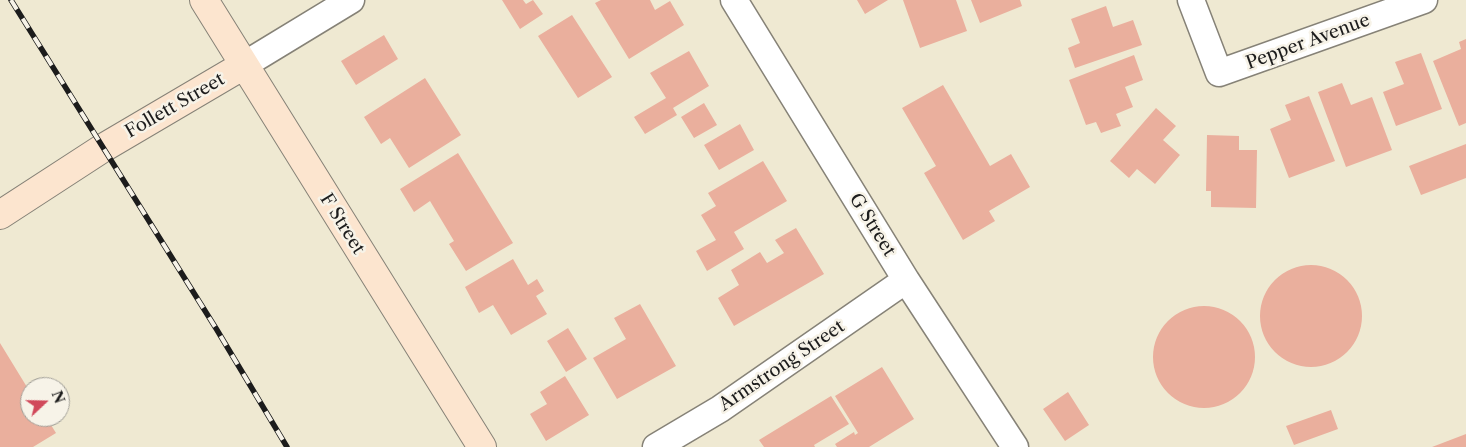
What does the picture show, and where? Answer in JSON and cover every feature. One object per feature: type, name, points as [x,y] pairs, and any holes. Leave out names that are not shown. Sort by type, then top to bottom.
[{"type":"street","name":"F Street","points":[[204,0],[482,447]]},
{"type":"street","name":"Follett Street","points":[[0,215],[103,148],[351,0]]},
{"type":"street","name":"G Street","points":[[734,0],[906,280],[1015,447]]},
{"type":"street","name":"Pepper Avenue","points":[[1191,0],[1219,73],[1424,0]]},
{"type":"street","name":"Armstrong Street","points":[[656,447],[720,409],[906,280]]},
{"type":"building","points":[[502,0],[523,0],[526,4],[533,0],[543,14],[520,29]]},
{"type":"building","points":[[601,0],[650,0],[655,10],[670,1],[684,25],[629,59],[595,3]]},
{"type":"building","points":[[857,0],[888,0],[865,14]]},
{"type":"building","points":[[903,0],[956,0],[967,31],[920,48]]},
{"type":"building","points":[[971,0],[1020,0],[1022,6],[980,23]]},
{"type":"building","points":[[1106,6],[1113,27],[1133,20],[1142,45],[1075,68],[1068,48],[1080,43],[1071,19]]},
{"type":"building","points":[[572,15],[612,77],[578,98],[538,36]]},
{"type":"building","points":[[384,35],[398,59],[356,85],[341,61]]},
{"type":"building","points":[[1466,39],[1466,123],[1459,126],[1433,61],[1461,49],[1459,42]]},
{"type":"building","points":[[689,51],[709,86],[673,108],[677,115],[645,134],[634,117],[666,98],[650,73]]},
{"type":"building","points":[[1421,53],[1442,109],[1396,126],[1383,92],[1404,84],[1395,62]]},
{"type":"building","points":[[1134,55],[1143,80],[1125,87],[1133,107],[1116,114],[1121,126],[1101,133],[1096,122],[1086,125],[1069,80]]},
{"type":"building","points":[[425,78],[461,135],[409,168],[390,138],[381,144],[364,117]]},
{"type":"building","points":[[1342,83],[1351,105],[1372,97],[1392,150],[1346,167],[1318,92]]},
{"type":"building","points":[[943,85],[990,166],[1011,154],[1030,187],[989,211],[995,221],[963,240],[924,173],[936,166],[902,108]]},
{"type":"building","points":[[1309,96],[1335,161],[1289,178],[1270,129],[1291,120],[1285,105]]},
{"type":"building","points":[[704,103],[717,125],[694,138],[681,117]]},
{"type":"building","points":[[1156,108],[1176,126],[1163,140],[1180,155],[1155,184],[1137,169],[1129,178],[1110,161]]},
{"type":"building","points":[[740,124],[754,150],[719,170],[704,145]]},
{"type":"building","points":[[1207,135],[1239,136],[1239,150],[1257,150],[1256,208],[1211,207],[1211,191],[1206,191]]},
{"type":"building","points":[[1466,144],[1466,178],[1421,195],[1409,166]]},
{"type":"building","points":[[458,153],[513,243],[466,271],[449,244],[454,241],[430,201],[414,212],[400,189]]},
{"type":"building","points":[[763,161],[787,201],[734,232],[744,249],[707,271],[696,251],[716,240],[701,215],[716,206],[708,193]]},
{"type":"building","points":[[796,228],[824,274],[734,326],[718,298],[739,285],[731,270],[760,252],[767,263],[784,253],[775,240]]},
{"type":"building","points":[[513,259],[528,285],[537,279],[544,291],[536,296],[547,314],[511,335],[493,305],[479,313],[465,287]]},
{"type":"building","points":[[1311,265],[1331,269],[1347,280],[1358,296],[1362,316],[1358,336],[1347,352],[1331,363],[1311,367],[1291,363],[1275,352],[1264,336],[1260,316],[1264,296],[1275,280],[1291,269]]},
{"type":"building","points":[[640,304],[676,366],[617,399],[593,358],[626,339],[614,318]]},
{"type":"building","points":[[1204,306],[1224,310],[1240,321],[1251,337],[1255,357],[1251,377],[1240,393],[1224,404],[1204,408],[1184,404],[1168,393],[1157,377],[1153,357],[1157,337],[1168,321],[1184,310]]},
{"type":"building","points":[[568,328],[587,359],[566,372],[547,341]]},
{"type":"building","points":[[0,343],[21,377],[20,427],[52,427],[56,433],[33,447],[0,447]]},
{"type":"building","points":[[882,367],[914,419],[869,447],[837,447],[835,444],[854,432],[855,435],[858,433],[835,396]]},
{"type":"building","points":[[565,376],[589,415],[546,441],[530,414],[547,404],[540,392]]},
{"type":"building","points":[[1068,392],[1089,425],[1065,441],[1043,409]]},
{"type":"building","points":[[831,396],[849,424],[814,445],[815,447],[764,447],[759,440]]},
{"type":"building","points":[[1331,410],[1338,429],[1294,445],[1286,426]]},
{"type":"building","points":[[1466,434],[1466,447],[1432,447]]},
{"type":"railway","points":[[11,0],[217,330],[287,447]]}]
